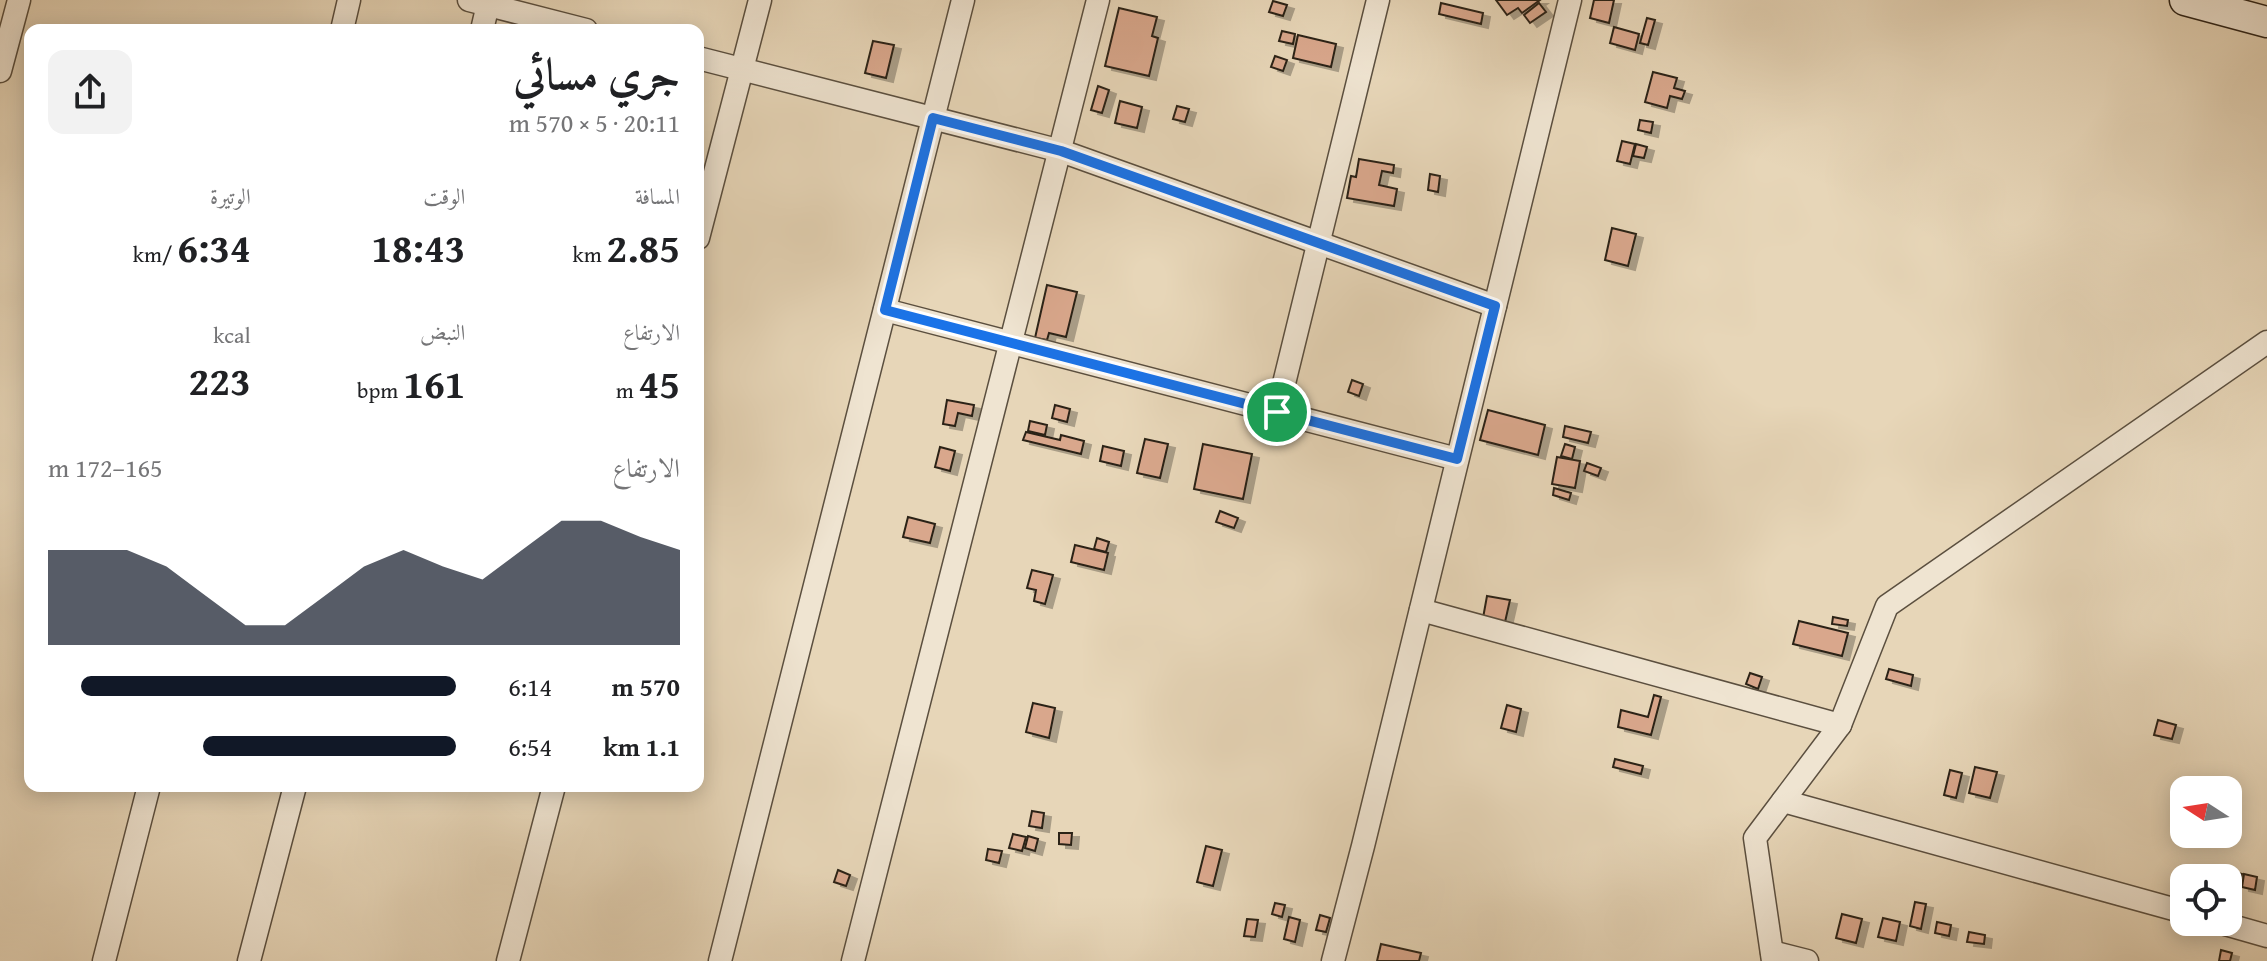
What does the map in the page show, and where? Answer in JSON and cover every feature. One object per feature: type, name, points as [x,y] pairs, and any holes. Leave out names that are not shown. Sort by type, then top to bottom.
[{"type":"main road","points":[[2185,0],[2267,22]]},
{"type":"street","points":[[0,71],[19,0]]},
{"type":"street","points":[[343,24],[349,0]]},
{"type":"street","points":[[704,215],[760,0]]},
{"type":"street","points":[[720,961],[963,0]]},
{"type":"street","points":[[853,961],[1098,0]]},
{"type":"street","points":[[1277,412],[1378,0]]},
{"type":"street","points":[[1333,961],[1570,0]]},
{"type":"street","points":[[482,24],[482,2],[564,24]]},
{"type":"street","points":[[704,60],[1061,151],[1495,306]]},
{"type":"street","points":[[885,310],[1457,459]]},
{"type":"street","points":[[1807,961],[1773,957],[1755,838],[1840,725],[1887,606],[2267,342]]},
{"type":"street","points":[[1421,610],[1840,725]]},
{"type":"street","points":[[104,961],[147,792]]},
{"type":"street","points":[[249,961],[293,792]]},
{"type":"street","points":[[508,961],[552,792]]},
{"type":"street","points":[[1783,801],[2170,908]]},
{"type":"street","points":[[2242,929],[2267,936]]},
{"type":"building","points":[[1496,0],[1540,0],[1522,13],[1518,8],[1507,15]]},
{"type":"building","points":[[1594,0],[1614,0],[1609,23],[1590,18]]},
{"type":"building","points":[[1273,1],[1287,5],[1283,16],[1269,12]]},
{"type":"building","points":[[1441,3],[1483,13],[1481,24],[1439,14]]},
{"type":"building","points":[[1539,3],[1546,12],[1530,23],[1524,15]]},
{"type":"building","points":[[1119,8],[1157,17],[1152,36],[1158,38],[1149,76],[1105,66]]},
{"type":"building","points":[[1647,18],[1655,20],[1648,45],[1640,43]]},
{"type":"building","points":[[1614,27],[1639,34],[1635,50],[1610,43]]},
{"type":"building","points":[[1282,31],[1295,34],[1293,44],[1279,41]]},
{"type":"building","points":[[1298,35],[1336,44],[1331,67],[1293,58]]},
{"type":"building","points":[[873,41],[894,45],[886,78],[865,73]]},
{"type":"building","points":[[1275,56],[1287,60],[1283,71],[1271,67]]},
{"type":"building","points":[[1653,72],[1677,78],[1674,88],[1685,91],[1682,99],[1670,96],[1667,108],[1645,102]]},
{"type":"building","points":[[1098,86],[1109,90],[1102,113],[1091,110]]},
{"type":"building","points":[[1120,101],[1142,107],[1137,128],[1115,123]]},
{"type":"building","points":[[1177,106],[1189,109],[1185,122],[1173,119]]},
{"type":"building","points":[[1640,120],[1653,122],[1651,133],[1638,130]]},
{"type":"building","points":[[1622,141],[1635,144],[1630,164],[1617,161]]},
{"type":"building","points":[[1636,144],[1647,147],[1644,158],[1633,156]]},
{"type":"building","points":[[1359,159],[1394,165],[1393,173],[1382,171],[1379,185],[1397,189],[1394,206],[1347,198],[1351,176],[1356,177]]},
{"type":"building","points":[[1430,174],[1440,176],[1438,192],[1428,190]]},
{"type":"building","points":[[1612,228],[1636,234],[1628,266],[1605,260]]},
{"type":"building","points":[[1047,285],[1077,292],[1066,337],[1049,333],[1047,340],[1035,338]]},
{"type":"building","points":[[1352,380],[1363,384],[1359,396],[1348,392]]},
{"type":"building","points":[[947,400],[974,405],[972,416],[958,413],[955,426],[943,424]]},
{"type":"building","points":[[1055,405],[1070,409],[1067,422],[1052,418]]},
{"type":"building","points":[[1488,410],[1545,425],[1538,455],[1480,440]]},
{"type":"building","points":[[1030,421],[1047,425],[1045,435],[1028,431]]},
{"type":"building","points":[[1565,426],[1591,432],[1588,443],[1563,437]]},
{"type":"building","points":[[1026,432],[1060,440],[1061,435],[1084,441],[1081,454],[1023,440]]},
{"type":"building","points":[[1145,439],[1168,444],[1160,478],[1137,473]]},
{"type":"building","points":[[1203,444],[1252,454],[1243,499],[1194,489]]},
{"type":"building","points":[[1565,444],[1575,447],[1572,459],[1561,456]]},
{"type":"building","points":[[1103,446],[1124,451],[1121,466],[1100,461]]},
{"type":"building","points":[[940,447],[955,451],[950,471],[935,467]]},
{"type":"building","points":[[1557,457],[1580,461],[1575,488],[1552,484]]},
{"type":"building","points":[[1587,463],[1601,468],[1598,476],[1584,471]]},
{"type":"building","points":[[1554,488],[1571,493],[1569,500],[1553,495]]},
{"type":"building","points":[[1220,511],[1238,518],[1234,528],[1216,522]]},
{"type":"building","points":[[908,517],[935,524],[930,543],[903,537]]},
{"type":"building","points":[[1097,538],[1109,542],[1106,552],[1094,549]]},
{"type":"building","points":[[1075,545],[1108,553],[1104,570],[1071,562]]},
{"type":"building","points":[[1032,570],[1053,575],[1045,604],[1034,601],[1036,590],[1027,588]]},
{"type":"building","points":[[1487,596],[1510,600],[1505,622],[1483,618]]},
{"type":"building","points":[[1833,617],[1848,620],[1847,626],[1832,624]]},
{"type":"building","points":[[1799,621],[1848,633],[1842,656],[1793,644]]},
{"type":"building","points":[[1889,669],[1913,675],[1911,686],[1886,679]]},
{"type":"building","points":[[1750,673],[1762,677],[1758,689],[1746,684]]},
{"type":"building","points":[[1654,695],[1661,697],[1651,735],[1618,727],[1621,710],[1648,717]]},
{"type":"building","points":[[1033,703],[1055,708],[1049,738],[1026,732]]},
{"type":"building","points":[[1507,705],[1521,709],[1516,732],[1501,728]]},
{"type":"building","points":[[2158,720],[2176,725],[2172,739],[2154,735]]},
{"type":"building","points":[[1615,759],[1643,766],[1641,774],[1613,767]]},
{"type":"building","points":[[1975,767],[1997,772],[1990,798],[1969,793]]},
{"type":"building","points":[[1950,770],[1962,773],[1956,798],[1944,795]]},
{"type":"building","points":[[1032,811],[1044,813],[1042,828],[1029,826]]},
{"type":"building","points":[[1059,833],[1072,833],[1071,845],[1059,844]]},
{"type":"building","points":[[1013,834],[1026,837],[1022,851],[1009,848]]},
{"type":"building","points":[[1028,836],[1038,839],[1035,851],[1025,848]]},
{"type":"building","points":[[1206,846],[1222,850],[1213,886],[1197,882]]},
{"type":"building","points":[[988,849],[1002,851],[999,863],[986,860]]},
{"type":"building","points":[[838,870],[850,875],[846,886],[834,882]]},
{"type":"building","points":[[2244,874],[2257,877],[2255,890],[2242,887]]},
{"type":"building","points":[[1915,902],[1926,904],[1921,929],[1910,926]]},
{"type":"building","points":[[1275,903],[1285,905],[1282,917],[1272,914]]},
{"type":"building","points":[[1842,914],[1862,919],[1856,943],[1836,938]]},
{"type":"building","points":[[1320,915],[1330,918],[1326,932],[1316,930]]},
{"type":"building","points":[[1289,917],[1300,920],[1295,942],[1284,939]]},
{"type":"building","points":[[1883,918],[1900,922],[1896,941],[1878,937]]},
{"type":"building","points":[[1247,919],[1258,920],[1255,937],[1244,936]]},
{"type":"building","points":[[1937,922],[1951,925],[1949,936],[1935,933]]},
{"type":"building","points":[[1969,932],[1985,935],[1984,944],[1967,942]]},
{"type":"building","points":[[1381,944],[1421,953],[1419,961],[1377,961]]},
{"type":"building","points":[[2221,950],[2232,953],[2230,961],[2219,961]]},
{"type":"route","points":[[933,118],[1061,151],[1495,306],[1457,459],[1277,412],[885,310],[933,118]]}]
